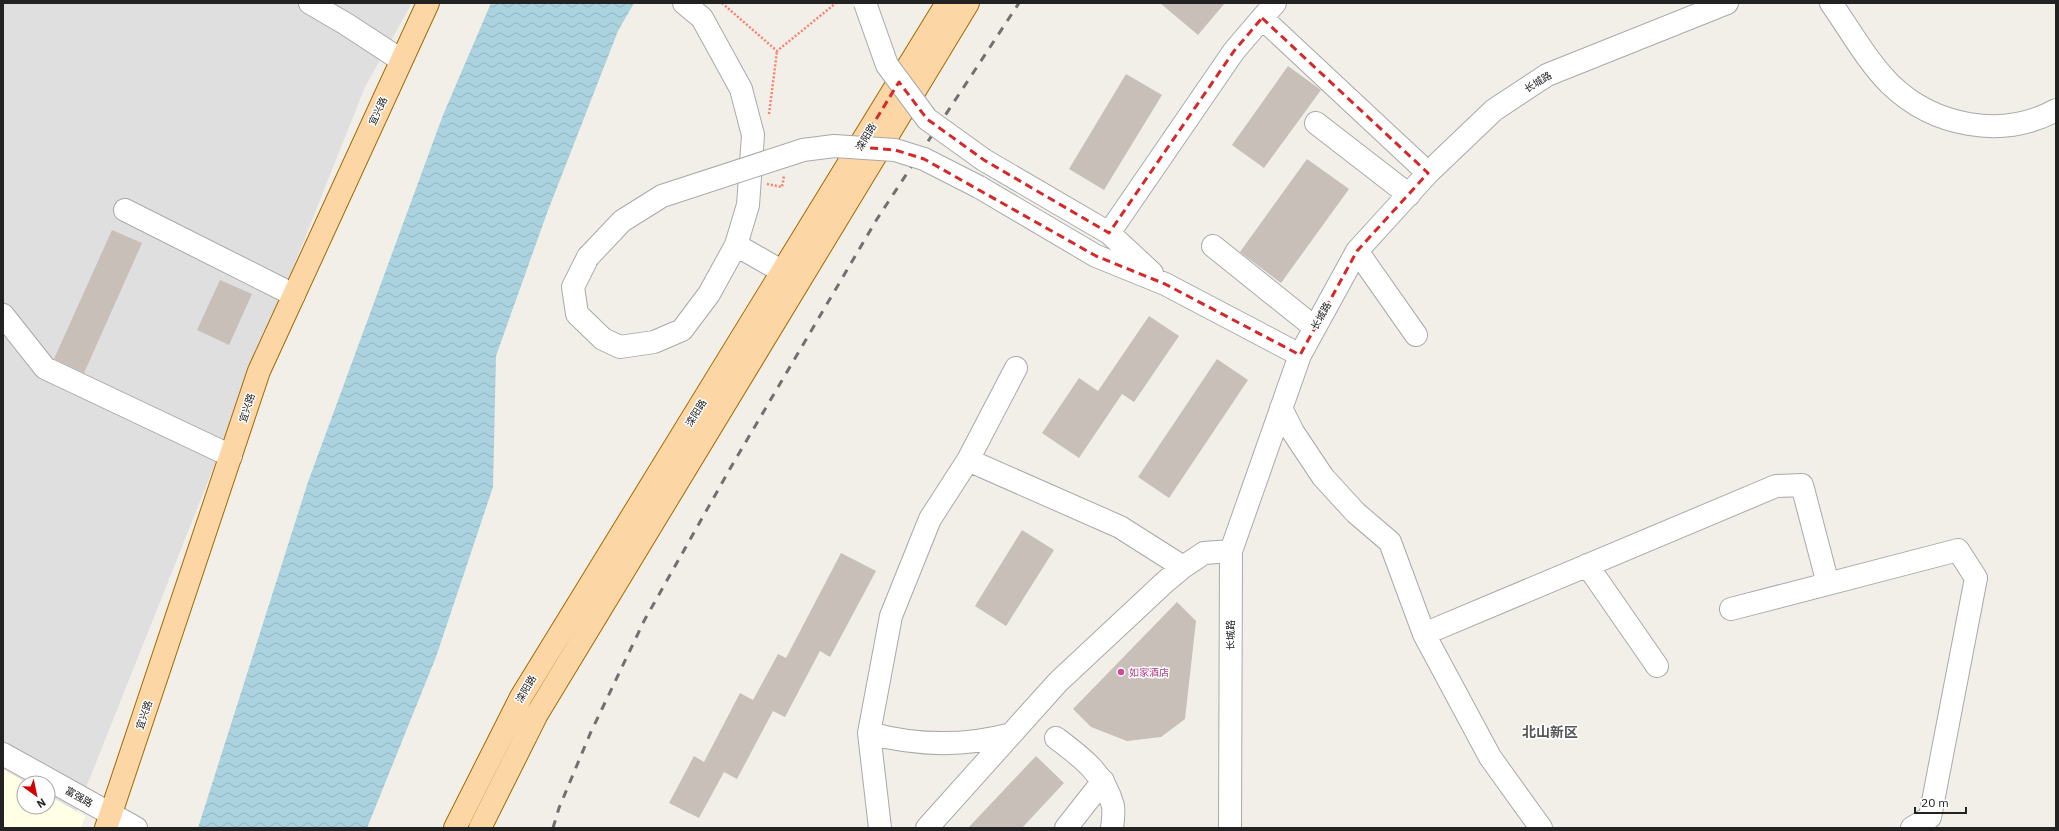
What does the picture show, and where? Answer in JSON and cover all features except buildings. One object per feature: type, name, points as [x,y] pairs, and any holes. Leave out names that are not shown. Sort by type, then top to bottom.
[{"type":"main road","name":"宜兴路","points":[[108,822],[259,371],[428,3]]},
{"type":"main road","name":"滦阳路","points":[[455,828],[521,697],[947,3]]},
{"type":"main road","name":"滦阳路","points":[[480,828],[537,714],[968,3]]},
{"type":"street","points":[[310,3],[346,24],[401,60]]},
{"type":"street","points":[[684,3],[707,10],[741,89],[752,135],[748,205],[736,245],[709,294],[682,330],[654,342],[620,347],[603,339],[577,314],[573,287],[588,257],[622,221],[662,196],[803,150],[834,146],[895,150],[924,159],[979,187],[1096,256],[1165,284],[1300,355]]},
{"type":"street","points":[[865,3],[887,65],[927,119],[984,160],[1109,233],[1165,284]]},
{"type":"street","name":"长城路","points":[[1230,828],[1231,551],[1300,355],[1357,251],[1428,173],[1494,110],[1547,75],[1727,3]]},
{"type":"street","points":[[1831,3],[1890,83],[1903,96],[1935,115],[1969,124],[2003,126],[2036,119],[2056,110]]},
{"type":"street","points":[[1109,233],[1234,50],[1268,11],[1428,173]]},
{"type":"street","points":[[1316,123],[1409,195]]},
{"type":"street","points":[[125,210],[294,295]]},
{"type":"street","points":[[736,245],[783,272]]},
{"type":"street","points":[[1213,246],[1314,327]]},
{"type":"street","points":[[1357,251],[1416,334]]},
{"type":"street","points":[[3,315],[45,368],[231,456]]},
{"type":"street","points":[[880,828],[869,733],[890,616],[930,519],[968,460],[1016,368]]},
{"type":"street","points":[[1281,408],[1293,432],[1323,477],[1356,513],[1390,542],[1424,634],[1490,757],[1541,828]]},
{"type":"street","points":[[968,460],[1120,527],[1183,567]]},
{"type":"street","points":[[1424,634],[1776,486],[1802,485],[1828,584]]},
{"type":"street","points":[[1731,609],[1958,550],[1976,578],[1930,817],[1912,828]]},
{"type":"street","points":[[927,828],[1058,682],[1183,567],[1204,553],[1231,551]]},
{"type":"street","points":[[1587,565],[1658,666]]},
{"type":"street","points":[[869,733],[904,741],[933,744],[973,742],[1011,734]]},
{"type":"street","points":[[1056,738],[1086,760],[1103,781],[1113,807],[1112,828]]},
{"type":"street","name":"富强路","points":[[3,754],[108,822],[136,828]]},
{"type":"street","points":[[1066,828],[1103,781]]},
{"type":"path","points":[[722,3],[777,51],[836,3]]},
{"type":"highlighted area","points":[[1262,18],[1428,173],[1357,251],[1300,355],[1165,284],[1096,256],[924,159],[895,150],[859,147],[899,82],[927,119],[984,160],[1109,233],[1234,51]]},
{"type":"shaded area","points":[[3,3],[412,3],[365,87],[70,828],[3,828]]},
{"type":"shaded area","points":[[3,769],[16,777],[16,815],[56,815],[56,800],[85,816],[81,828],[3,828]]},
{"type":"water","points":[[491,3],[634,3],[618,31],[547,213],[496,356],[493,487],[436,657],[367,828],[198,828],[308,482],[443,115]]},
{"type":"railway","points":[[553,828],[559,808],[590,734],[644,621],[731,467],[877,219],[1019,3]]},
{"type":"place","name":"如家酒店","points":[[1121,672]]},
{"type":"district","name":"北山新区","points":[[1550,732]]}]
